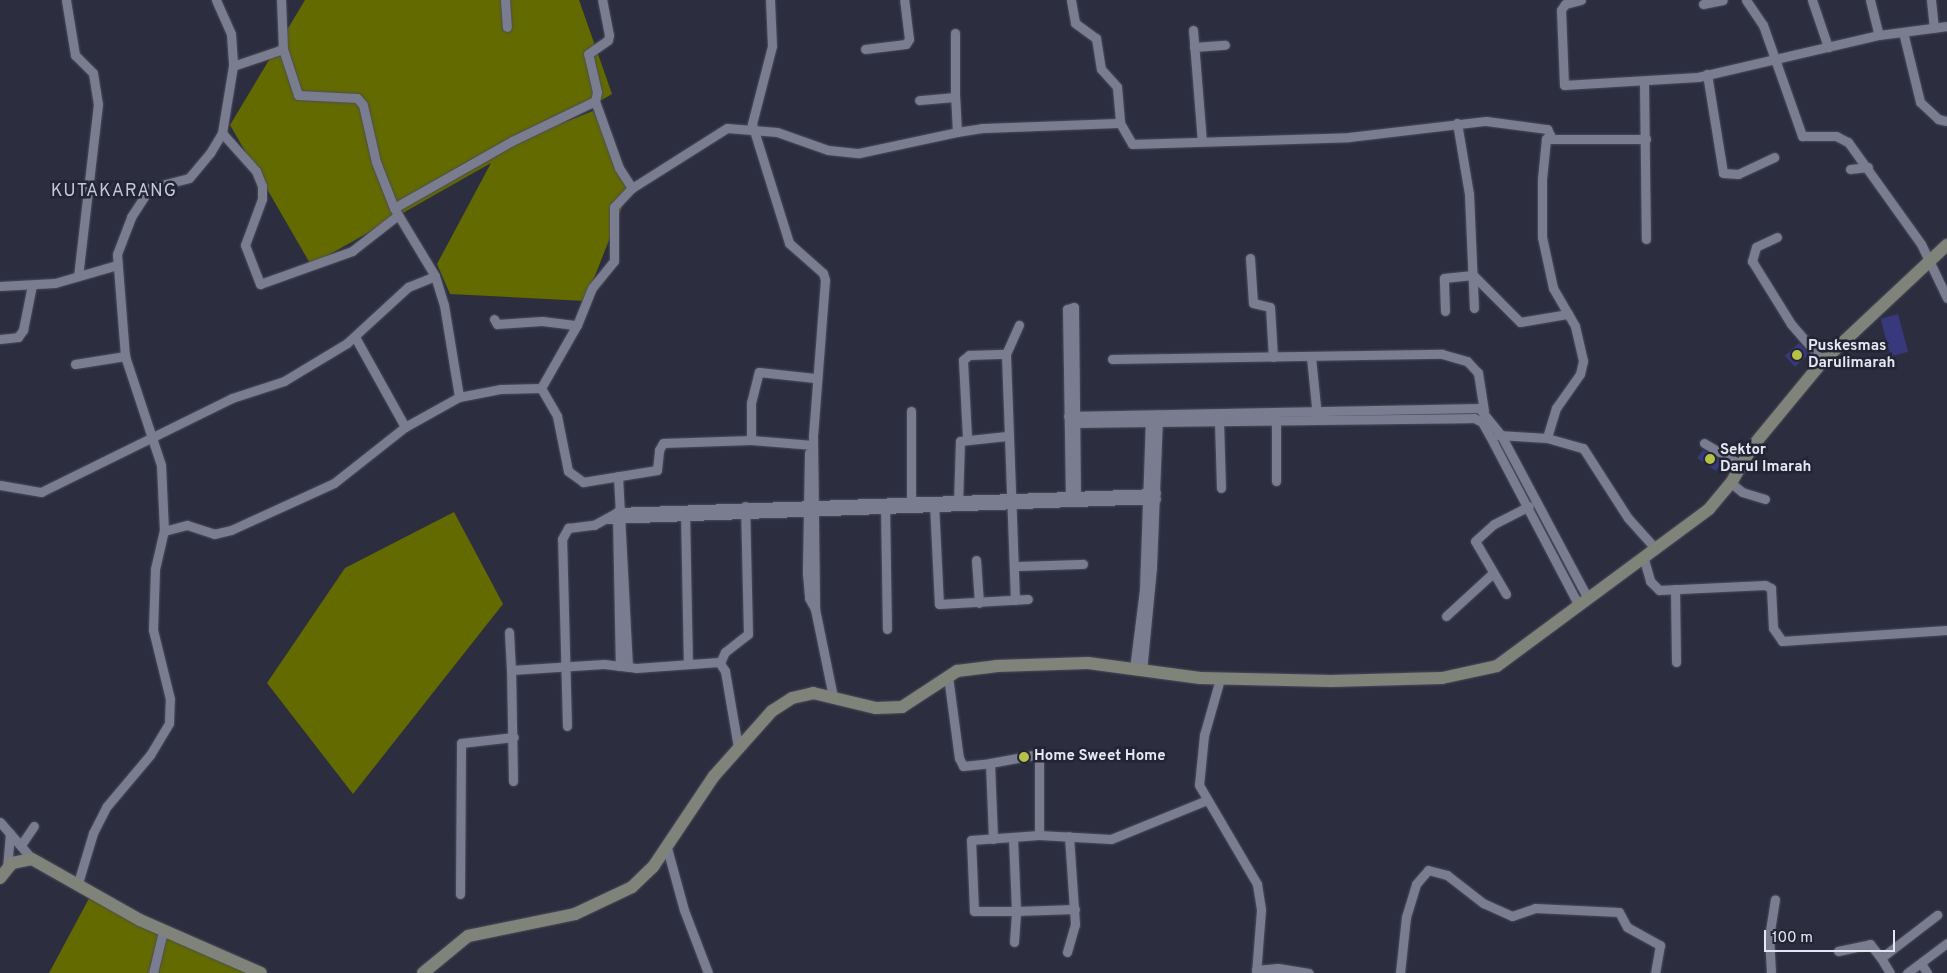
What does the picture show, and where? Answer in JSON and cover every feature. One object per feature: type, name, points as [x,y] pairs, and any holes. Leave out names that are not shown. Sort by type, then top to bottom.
[{"type":"main road","points":[[423,973],[468,936],[575,914],[603,904],[632,887],[667,848],[714,776],[772,711],[792,698],[813,693],[876,708],[902,707],[948,676],[986,667],[1042,664],[1088,663],[1220,679],[1377,681],[1474,673],[1497,666],[1582,600],[1709,509],[1731,483],[1752,447],[1823,361],[1947,244]]},
{"type":"main road","points":[[3,873],[22,858],[32,859],[163,931],[261,973]]},
{"type":"street","points":[[66,0],[75,55],[93,72],[98,104],[78,276]]},
{"type":"street","points":[[78,883],[93,833],[107,806],[150,755],[168,723],[170,699],[153,630],[155,569],[164,531],[161,465],[125,356],[116,265],[121,238],[141,198],[150,188],[189,178],[222,133],[233,66],[231,34],[216,0]]},
{"type":"street","points":[[282,0],[283,49],[298,95],[361,101],[376,162],[396,212],[435,276],[444,305],[459,397]]},
{"type":"street","points":[[505,0],[507,27]]},
{"type":"street","points":[[602,0],[609,35],[608,40],[588,54],[596,92],[595,101],[619,168],[632,188]]},
{"type":"street","points":[[770,0],[772,41],[752,122],[789,243],[823,272],[825,280],[815,378],[811,506],[815,609],[833,697]]},
{"type":"street","points":[[865,49],[906,44],[909,38],[904,0]]},
{"type":"street","points":[[1071,0],[1073,20],[1094,32],[1101,69],[1117,87],[1120,123],[1132,144],[1349,137],[1486,121],[1532,124],[1547,129],[1550,135],[1546,139],[1542,237],[1553,288],[1568,314],[1582,346],[1583,361],[1580,374],[1556,408],[1547,438]]},
{"type":"street","points":[[1581,0],[1562,6],[1563,84],[1644,82],[1707,74],[1772,61],[1879,35],[1947,26]]},
{"type":"street","points":[[1703,4],[1723,0]]},
{"type":"street","points":[[1746,0],[1761,22],[1772,61],[1802,136],[1842,137],[1868,167],[1930,261],[1947,298]]},
{"type":"street","points":[[1812,0],[1828,47]]},
{"type":"street","points":[[1870,0],[1879,35]]},
{"type":"street","points":[[1931,0],[1934,28]]},
{"type":"street","points":[[1193,30],[1202,141]]},
{"type":"street","points":[[1903,32],[1920,102],[1938,119],[1947,121]]},
{"type":"street","points":[[955,34],[957,132]]},
{"type":"street","points":[[1194,47],[1225,45]]},
{"type":"street","points":[[233,66],[283,49]]},
{"type":"street","points":[[1707,74],[1723,173],[1738,174],[1774,157]]},
{"type":"street","points":[[1644,82],[1646,239]]},
{"type":"street","points":[[919,100],[955,97]]},
{"type":"street","points":[[222,133],[256,171],[262,186],[262,199],[244,245],[260,284],[352,251],[396,212],[512,141],[595,101]]},
{"type":"street","points":[[541,388],[577,325],[592,288],[614,261],[614,207],[632,188],[727,128],[741,127],[756,132],[777,132],[828,150],[859,153],[982,128],[1120,123]]},
{"type":"street","points":[[1457,123],[1469,194],[1474,308]]},
{"type":"street","points":[[1546,139],[1646,139]]},
{"type":"street","points":[[1850,169],[1868,167]]},
{"type":"street","points":[[1776,237],[1756,247],[1752,261],[1776,302],[1823,361]]},
{"type":"street","points":[[1250,258],[1253,303],[1270,307],[1273,357]]},
{"type":"street","points":[[0,286],[32,285],[78,276],[116,265]]},
{"type":"street","points":[[1445,311],[1444,278],[1473,275]]},
{"type":"street","points":[[1473,275],[1520,322],[1568,314]]},
{"type":"street","points":[[0,485],[41,492],[153,439],[232,398],[284,381],[356,337],[408,287],[435,276]]},
{"type":"street","points":[[0,339],[18,337],[23,330],[32,285]]},
{"type":"street","points":[[1072,419],[1067,310],[1074,307],[1073,499]]},
{"type":"street","points":[[494,319],[498,324],[542,321],[577,325]]},
{"type":"street","points":[[1014,600],[1015,566],[1009,502],[1006,354],[1019,325]]},
{"type":"street","points":[[356,337],[405,427]]},
{"type":"street","points":[[967,437],[963,360],[969,355],[1006,354]]},
{"type":"street","points":[[75,364],[125,356]]},
{"type":"street","points":[[1112,359],[1456,356],[1478,373],[1484,411],[1501,435],[1582,600]]},
{"type":"street","points":[[1311,357],[1317,415]]},
{"type":"street","points":[[751,440],[751,403],[759,372],[815,378]]},
{"type":"street","points":[[541,388],[557,416],[565,462],[572,477],[583,482],[658,470],[658,450],[663,442],[751,440],[813,445]]},
{"type":"street","points":[[164,531],[194,525],[222,534],[306,498],[366,460],[405,427],[459,397],[501,389],[541,388]]},
{"type":"street","points":[[1154,418],[1219,421],[1276,420],[1317,415],[1433,407],[1484,411]]},
{"type":"street","points":[[911,411],[911,504]]},
{"type":"street","points":[[1072,419],[1317,415],[1474,418],[1482,422],[1582,600]]},
{"type":"street","points":[[1138,670],[1149,566],[1154,418]]},
{"type":"street","points":[[1276,420],[1276,480]]},
{"type":"street","points":[[1219,421],[1220,488]]},
{"type":"street","points":[[1490,437],[1501,435],[1547,438],[1590,453],[1628,518],[1654,547]]},
{"type":"street","points":[[958,504],[960,441],[967,437],[1007,436]]},
{"type":"street","points":[[1704,443],[1741,466]]},
{"type":"street","points":[[618,476],[624,667]]},
{"type":"street","points":[[1731,483],[1742,492],[1765,499]]},
{"type":"street","points":[[567,726],[563,532],[618,517],[745,508],[958,504],[1152,496]]},
{"type":"street","points":[[934,504],[939,604],[1028,599]]},
{"type":"street","points":[[885,505],[887,629]]},
{"type":"street","points":[[1506,594],[1492,574],[1475,541],[1494,524],[1529,506]]},
{"type":"street","points":[[720,663],[725,652],[748,634],[745,508]]},
{"type":"street","points":[[685,512],[688,662]]},
{"type":"street","points":[[1643,556],[1653,587],[1675,589],[1765,585],[1771,588],[1773,628],[1782,641],[1947,630]]},
{"type":"street","points":[[976,560],[979,603]]},
{"type":"street","points":[[1015,566],[1082,564]]},
{"type":"street","points":[[1446,616],[1492,574]]},
{"type":"street","points":[[1675,589],[1676,662]]},
{"type":"street","points":[[509,632],[514,781]]},
{"type":"street","points":[[511,670],[565,665],[624,667],[688,662],[720,663]]},
{"type":"street","points":[[720,663],[725,671],[738,748]]},
{"type":"street","points":[[948,676],[959,758],[963,766],[1039,754],[1039,835]]},
{"type":"street","points":[[1220,679],[1200,762],[1200,785],[1207,800],[1221,815],[1257,884],[1261,910],[1256,972],[1278,968],[1309,973]]},
{"type":"street","points":[[460,894],[461,743],[514,737]]},
{"type":"street","points":[[990,763],[993,839]]},
{"type":"street","points":[[1075,909],[980,912],[972,907],[971,840],[1039,835],[1111,839],[1207,800]]},
{"type":"street","points":[[0,822],[22,845],[32,859]]},
{"type":"street","points":[[22,845],[34,826]]},
{"type":"street","points":[[3,873],[10,833]]},
{"type":"street","points":[[1067,952],[1075,909],[1069,836]]},
{"type":"street","points":[[1013,838],[1016,911],[1014,942]]},
{"type":"street","points":[[667,848],[684,910],[708,973]]},
{"type":"street","points":[[1400,973],[1406,917],[1416,884],[1428,870],[1447,875],[1483,903],[1512,916],[1535,908],[1619,912],[1627,928],[1660,945],[1655,973]]},
{"type":"street","points":[[1771,973],[1770,937],[1775,899]]},
{"type":"street","points":[[1881,958],[1937,915]]},
{"type":"street","points":[[153,973],[163,931]]},
{"type":"street","points":[[1907,973],[1947,943]]},
{"type":"street","points":[[1838,952],[1870,944],[1890,973]]},
{"type":"street","points":[[1921,963],[1927,973]]},
{"type":"shaded area","points":[[305,0],[579,0],[612,94],[560,124],[593,111],[630,187],[585,301],[450,294],[437,264],[491,163],[311,265],[230,125]]},
{"type":"shaded area","points":[[454,512],[503,604],[353,794],[267,683],[345,568]]},
{"type":"shaded area","points":[[93,891],[260,973],[49,973]]},
{"type":"building","points":[[1898,314],[1908,352],[1891,356],[1881,319]]},
{"type":"building","name":"Puskesmas Darulimarah","points":[[1799,343],[1809,354],[1795,367],[1785,356]]},
{"type":"building","name":"Sektor Darul Imarah","points":[[1703,450],[1722,461],[1716,471],[1697,458]]},
{"type":"place","name":"Puskesmas Darulimarah","points":[[1797,355]]},
{"type":"place","name":"Sektor Darul Imarah","points":[[1710,459]]},
{"type":"place","name":"Home Sweet Home","points":[[1024,757]]},
{"type":"district","name":"KUTAKARANG","points":[[114,192]]}]
